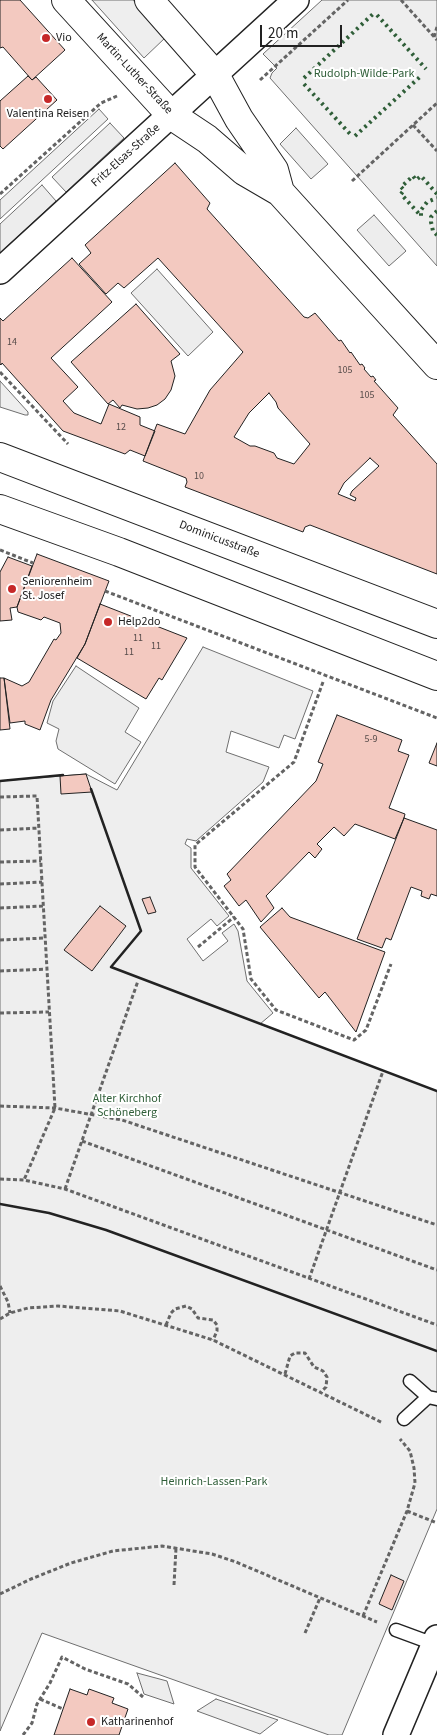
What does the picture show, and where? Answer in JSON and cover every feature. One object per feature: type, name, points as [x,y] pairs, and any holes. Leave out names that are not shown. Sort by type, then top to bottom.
[{"type":"main road","name":"Martin-Luther-Straße","points":[[66,0],[171,115],[207,139],[244,171],[280,192],[437,366]]},
{"type":"main road","name":"Martin-Luther-Straße","points":[[149,0],[215,75],[239,119],[274,170],[280,192]]},
{"type":"main road","name":"Dominicusstraße","points":[[0,457],[437,624]]},
{"type":"main road","points":[[0,509],[119,552],[437,676]]},
{"type":"street","name":"Fritz-Elsas-Straße","points":[[0,271],[296,0]]},
{"type":"street","points":[[396,1735],[436,1641]]},
{"type":"lane","points":[[404,1419],[433,1398],[410,1381]]},
{"type":"lane","points":[[396,1630],[436,1641]]},
{"type":"path","points":[[260,80],[348,0]]},
{"type":"path","points":[[401,0],[436,38]]},
{"type":"path","points":[[436,38],[437,27]]},
{"type":"path","points":[[0,194],[101,103],[118,96]]},
{"type":"path","points":[[352,181],[437,103]]},
{"type":"path","points":[[413,125],[437,151]]},
{"type":"path","points":[[0,372],[68,444]]},
{"type":"path","points":[[0,550],[34,563]]},
{"type":"path","points":[[105,591],[437,718]]},
{"type":"path","points":[[323,682],[294,762],[195,845],[195,867],[244,929],[251,979],[276,1010],[354,1040],[366,1030],[392,964]]},
{"type":"path","points":[[0,797],[37,796],[48,969],[55,1108],[24,1180]]},
{"type":"path","points":[[0,830],[39,828]]},
{"type":"path","points":[[0,862],[41,861]]},
{"type":"path","points":[[0,884],[42,882]]},
{"type":"path","points":[[0,908],[44,906]]},
{"type":"path","points":[[198,947],[234,917]]},
{"type":"path","points":[[0,940],[46,938]]},
{"type":"path","points":[[0,971],[48,969]]},
{"type":"path","points":[[65,1190],[138,981]]},
{"type":"path","points":[[0,1013],[49,1012]]},
{"type":"path","points":[[310,1279],[383,1071]]},
{"type":"path","points":[[0,1106],[55,1108],[92,1113],[122,1120],[437,1225]]},
{"type":"path","points":[[82,1141],[437,1270]]},
{"type":"path","points":[[0,1178],[24,1180],[65,1190],[437,1325]]},
{"type":"path","points":[[0,1286],[8,1302],[10,1313]]},
{"type":"path","points":[[166,1325],[171,1313],[175,1309],[186,1306],[192,1309],[198,1318],[213,1320],[218,1325],[213,1340]]},
{"type":"path","points":[[0,1319],[10,1313],[28,1308],[67,1307],[120,1311],[213,1340],[386,1424]]},
{"type":"path","points":[[285,1374],[290,1356],[294,1353],[305,1353],[314,1367],[323,1371],[327,1377],[326,1387],[321,1392]]},
{"type":"path","points":[[364,1616],[407,1511],[415,1483],[410,1451],[398,1436]]},
{"type":"path","points":[[407,1511],[437,1523]]},
{"type":"path","points":[[0,1594],[31,1579],[113,1551],[162,1546],[212,1554],[236,1562],[396,1630]]},
{"type":"path","points":[[174,1586],[176,1548]]},
{"type":"path","points":[[305,1633],[320,1598]]},
{"type":"path","points":[[24,1735],[32,1723],[37,1704],[50,1683],[62,1657],[85,1669],[128,1684],[143,1697]]},
{"type":"path","points":[[40,1699],[63,1709]]},
{"type":"green space","points":[[92,0],[133,0],[166,37],[144,58]]},
{"type":"green space","name":"Rudolph-Wilde-Park","points":[[322,0],[437,0],[437,266],[270,78],[277,68],[263,54]]},
{"type":"green space","points":[[99,109],[108,119],[0,219],[0,200]]},
{"type":"green space","points":[[0,381],[28,412],[28,415],[0,407]]},
{"type":"green space","points":[[203,647],[313,691],[295,739],[284,735],[279,748],[231,731],[226,752],[269,767],[263,782],[196,841],[187,839],[185,844],[191,848],[191,868],[229,916],[217,926],[211,919],[187,939],[203,961],[228,941],[222,933],[234,924],[238,931],[247,981],[273,1013],[260,1024],[437,1091],[437,1509],[342,1735],[329,1735],[42,1633],[0,1731],[0,781],[86,774],[117,790]]},
{"type":"shaded area","points":[[110,123],[124,138],[66,192],[52,177]]},
{"type":"shaded area","points":[[296,128],[328,164],[311,179],[280,144]]},
{"type":"shaded area","points":[[42,185],[56,201],[0,253],[0,224]]},
{"type":"shaded area","points":[[374,215],[406,251],[389,266],[357,230]]},
{"type":"shaded area","points":[[157,269],[213,332],[188,356],[131,293]]},
{"type":"shaded area","points":[[76,666],[139,708],[125,732],[141,742],[115,784],[58,749],[56,741],[59,729],[47,723],[53,701]]},
{"type":"shaded area","points":[[137,1673],[167,1681],[174,1704],[144,1694]]},
{"type":"shaded area","points":[[216,1699],[278,1720],[260,1734],[197,1711]]},
{"type":"building","points":[[0,0],[20,0],[65,50],[32,80],[3,47],[0,48]]},
{"type":"building","points":[[28,76],[32,80],[36,77],[57,100],[3,149],[0,146],[0,101]]},
{"type":"building","points":[[175,163],[210,203],[207,209],[304,317],[308,318],[315,313],[339,341],[341,340],[360,365],[362,364],[371,377],[373,376],[376,380],[374,381],[398,408],[393,415],[437,464],[437,574],[310,525],[305,527],[303,532],[185,487],[186,478],[143,461],[157,424],[185,434],[210,390],[243,352],[158,258],[124,288],[118,283],[106,294],[79,264],[91,253],[85,245]],"holes":[[[269,393],[278,408],[310,444],[294,464],[277,458],[274,453],[250,446],[234,437],[249,413]],[[370,458],[379,466],[352,491],[350,495],[356,498],[355,501],[338,494],[344,483]]]},
{"type":"building","points":[[72,258],[112,302],[51,358],[78,387],[63,401],[74,413],[101,424],[109,404],[140,417],[140,425],[155,431],[145,456],[130,450],[125,454],[63,431],[2,363],[0,364],[0,318],[3,321]]},
{"type":"building","points":[[136,304],[180,354],[171,361],[175,376],[171,390],[165,399],[157,405],[148,408],[137,409],[122,405],[120,408],[113,400],[108,404],[71,362]]},
{"type":"building","points":[[37,554],[109,581],[85,644],[51,700],[40,730],[25,724],[25,721],[10,723],[4,678],[22,686],[29,682],[54,639],[56,640],[61,633],[60,623],[44,617],[41,620],[18,612],[17,607]]},
{"type":"building","name":"Seniorenheim St. Josef","points":[[8,557],[32,566],[17,607],[10,608],[12,620],[0,621],[0,572]]},
{"type":"building","points":[[100,604],[187,638],[162,680],[159,678],[146,699],[77,658],[85,644]]},
{"type":"building","points":[[0,678],[4,678],[10,729],[0,730]]},
{"type":"building","points":[[337,715],[402,740],[398,751],[409,755],[389,808],[405,814],[404,818],[395,839],[355,824],[344,836],[334,827],[317,844],[322,849],[315,858],[309,852],[266,896],[274,908],[261,922],[246,900],[239,906],[224,886],[231,880],[227,874],[316,781],[323,764],[318,762]]},
{"type":"building","points":[[437,743],[437,766],[429,763]]},
{"type":"building","points":[[86,774],[92,792],[61,794],[60,776]]},
{"type":"building","points":[[404,818],[437,830],[437,896],[431,894],[429,899],[421,896],[422,891],[411,887],[391,940],[386,938],[382,948],[357,939]]},
{"type":"building","points":[[150,897],[156,912],[148,914],[142,899]]},
{"type":"building","points":[[100,906],[126,926],[92,971],[64,950]]},
{"type":"building","points":[[282,908],[290,917],[385,952],[356,1032],[325,992],[319,998],[260,927]]},
{"type":"building","points":[[391,1575],[404,1581],[392,1610],[379,1604]]},
{"type":"building","name":"Katharinenhof","points":[[70,1689],[87,1695],[89,1689],[114,1698],[112,1703],[128,1709],[119,1735],[54,1735]]},
{"type":"hedge","points":[[304,78],[373,14]]},
{"type":"hedge","points":[[377,15],[426,69]]},
{"type":"hedge","points":[[355,136],[422,75]]},
{"type":"hedge","points":[[304,84],[352,136]]},
{"type":"hedge","points":[[437,194],[421,176],[416,180],[413,176],[401,187],[404,190],[401,194],[421,216],[421,210],[427,202],[437,198]]},
{"type":"hedge","points":[[437,211],[431,217],[433,231],[437,235]]},
{"type":"wall","points":[[0,781],[63,775]]},
{"type":"wall","points":[[91,789],[141,931],[111,967],[437,1091]]},
{"type":"wall","points":[[0,1204],[49,1213],[106,1230],[437,1351]]},
{"type":"place","name":"Vio","points":[[46,38]]},
{"type":"place","name":"Valentina Reisen","points":[[48,99]]},
{"type":"place","name":"Seniorenheim St. Josef","points":[[12,589]]},
{"type":"place","name":"Help2do","points":[[108,622]]},
{"type":"place","name":"Katharinenhof","points":[[91,1722]]},
{"type":"park label","name":"Alter Kirchhof Schöneberg","points":[[127,1106]]},
{"type":"park label","name":"Heinrich-Lassen-Park","points":[[214,1482]]}]
